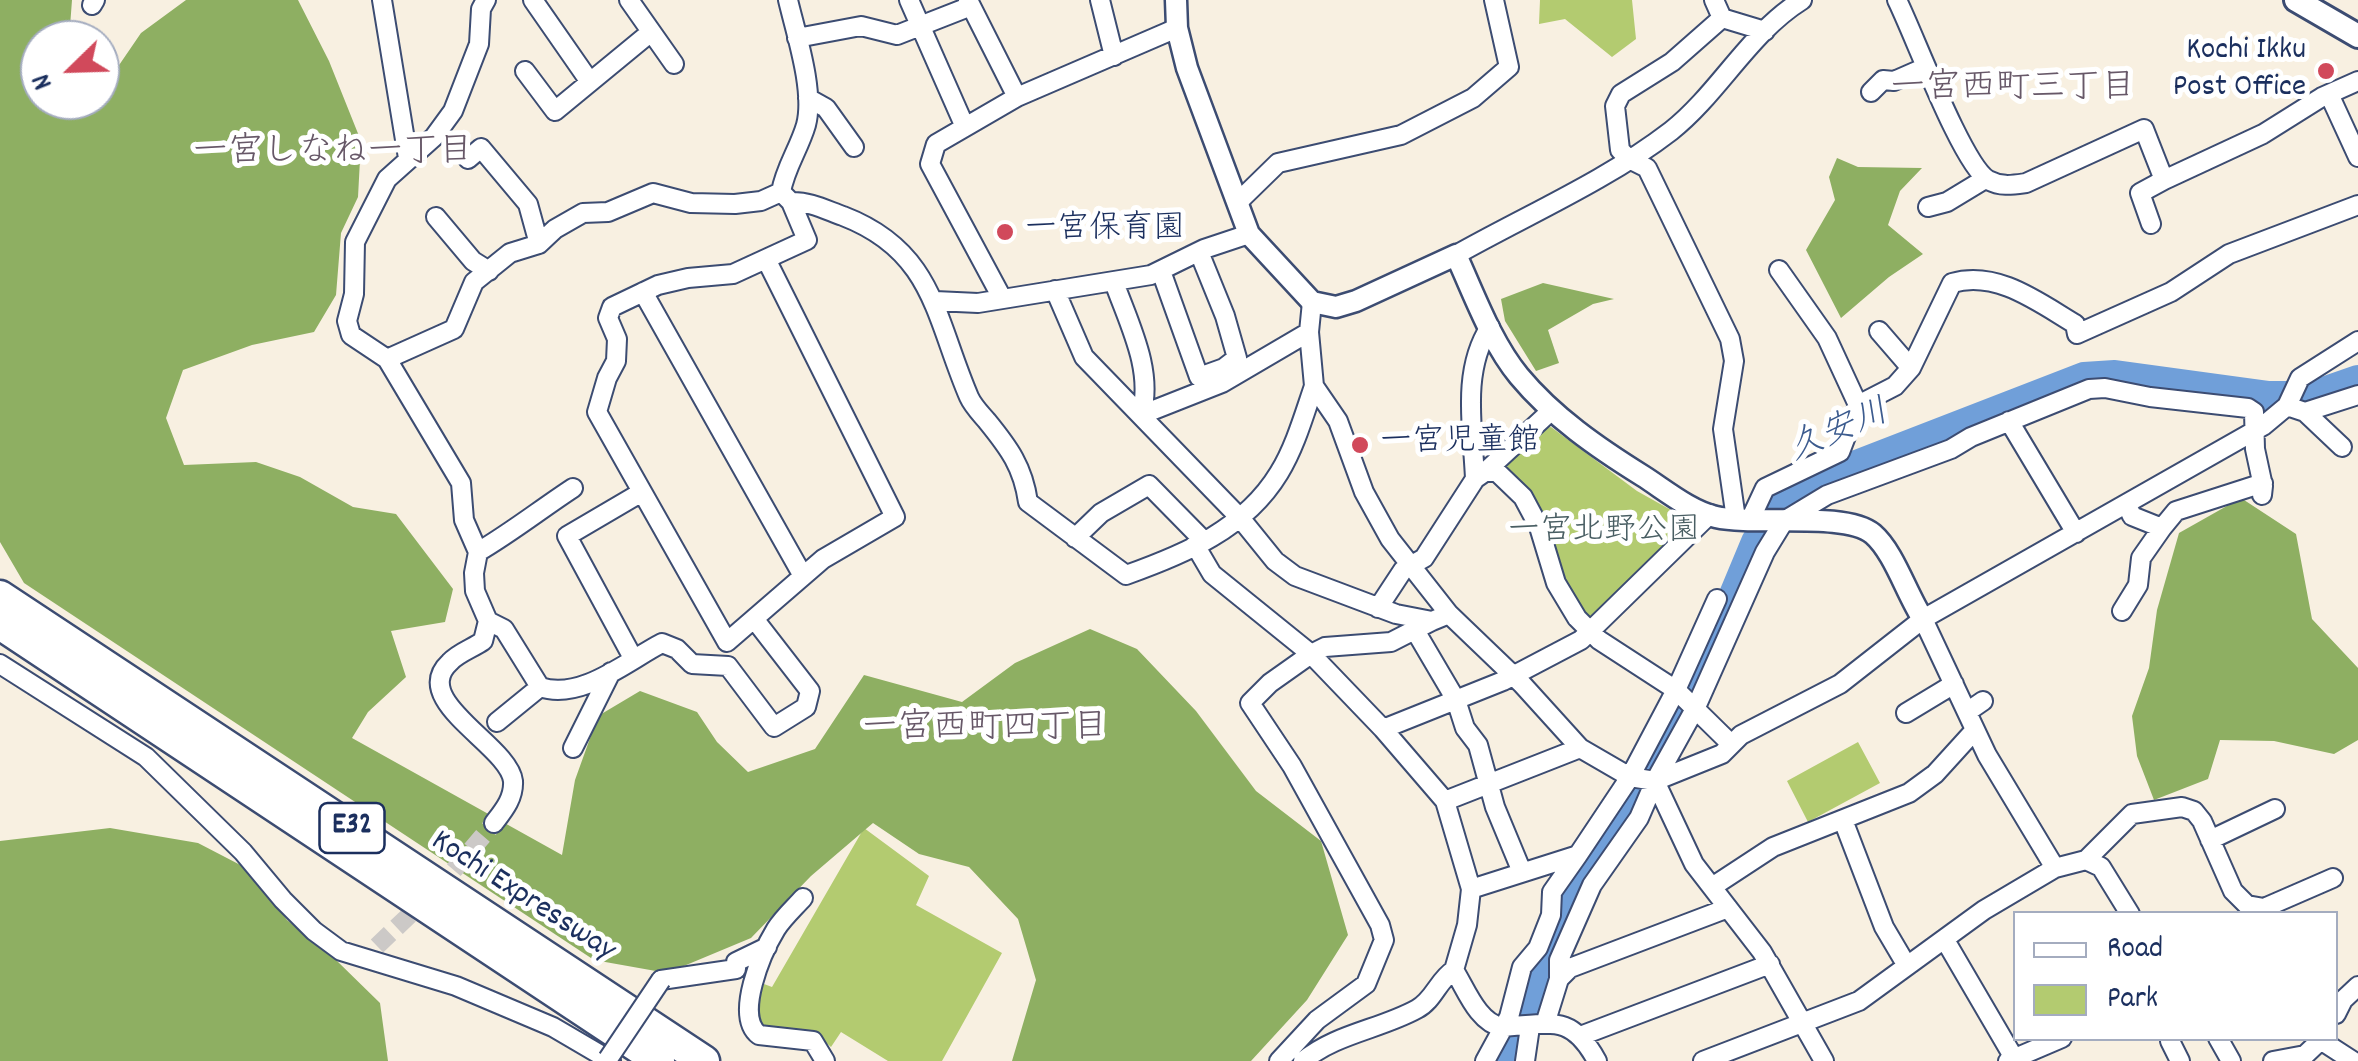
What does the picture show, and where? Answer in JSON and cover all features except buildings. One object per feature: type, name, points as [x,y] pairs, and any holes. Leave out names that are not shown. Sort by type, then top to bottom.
[{"type":"highway","name":"Kochi Expressway","points":[[0,596],[704,1061]]},
{"type":"highway","name":"Kochi Expressway","points":[[0,624],[659,1061]]},
{"type":"main road","points":[[2296,0],[2358,36]]},
{"type":"street","points":[[382,0],[408,158]]},
{"type":"street","points":[[486,0],[481,9],[479,44],[454,112],[434,137],[387,178],[355,242],[354,294],[347,321],[351,336],[386,359],[461,482],[464,520],[478,552],[475,591],[488,621],[483,641],[448,662],[440,679],[442,694],[451,709],[508,766],[513,782],[510,802],[494,823]]},
{"type":"street","points":[[533,0],[591,89]]},
{"type":"street","points":[[629,0],[674,64]]},
{"type":"street","points":[[766,259],[894,517],[824,559],[727,642],[598,412],[607,378],[616,362],[617,340],[608,318],[612,307],[658,285],[733,274],[806,240],[786,197],[783,176],[806,124],[808,98],[788,0]]},
{"type":"street","points":[[909,0],[966,127]]},
{"type":"street","points":[[1100,0],[1114,56]]},
{"type":"street","points":[[1176,0],[1186,68],[1248,234],[1312,302],[1336,307],[1456,254],[1629,159],[1685,118],[1765,31],[1802,0]]},
{"type":"street","points":[[1237,202],[1278,163],[1400,135],[1473,98],[1509,66],[1494,0]]},
{"type":"street","points":[[1714,0],[1722,18],[1765,31]]},
{"type":"street","points":[[1897,0],[1957,134],[1985,179],[2005,186],[2026,183],[2144,128],[2164,180]]},
{"type":"street","points":[[797,38],[861,26],[898,35],[969,3],[1017,97]]},
{"type":"street","points":[[1722,18],[1672,62],[1621,94],[1614,113],[1620,150],[1648,168],[1730,340],[1734,361],[1724,428],[1743,519]]},
{"type":"street","points":[[1002,298],[930,164],[936,144],[1017,97],[1178,28]]},
{"type":"street","points":[[525,71],[554,110],[591,89],[651,32]]},
{"type":"street","points":[[1871,92],[1883,80],[1894,81],[1926,67]]},
{"type":"street","points":[[2152,224],[2140,192],[2263,134],[2358,81]]},
{"type":"street","points":[[2330,94],[2358,157]]},
{"type":"street","points":[[808,98],[826,108],[854,148]]},
{"type":"street","points":[[468,158],[481,148],[528,204],[539,244]]},
{"type":"street","points":[[1928,207],[1947,202],[1985,179]]},
{"type":"street","points":[[386,359],[454,329],[474,282],[510,253],[539,244],[583,212],[608,212],[654,193],[692,203],[735,204],[786,197],[804,201],[874,228],[902,252],[935,301],[970,401],[1015,455],[1028,502],[1126,575],[1223,533],[1279,474],[1314,386],[1309,332],[1312,302]]},
{"type":"street","points":[[1743,519],[1765,488],[1840,452],[1858,404],[1895,386],[1911,368],[1952,283],[1967,278],[2011,286],[2075,324],[2077,334],[2171,292],[2229,254],[2358,206]]},
{"type":"street","points":[[436,217],[473,261],[488,270]]},
{"type":"street","points":[[935,301],[978,303],[1114,282],[1161,271],[1248,234]]},
{"type":"street","points":[[1143,408],[1237,358],[1226,316],[1199,252]]},
{"type":"street","points":[[1456,254],[1517,374],[1552,410],[1596,446],[1690,506],[1710,514],[1856,525],[1882,543],[1924,619],[1987,755],[2055,868]]},
{"type":"street","points":[[1779,270],[1827,338],[1858,404]]},
{"type":"street","points":[[1161,271],[1198,377]]},
{"type":"street","points":[[1114,282],[1140,356],[1147,396],[1143,408]]},
{"type":"street","points":[[1055,290],[1084,357],[1143,408],[1275,561],[1296,576],[1378,608],[1432,622],[1513,676],[1580,748],[1630,776],[1655,781],[1722,754],[1730,744],[1840,684],[1924,619],[2254,431],[2296,409],[2358,395]]},
{"type":"street","points":[[643,292],[803,576]]},
{"type":"street","points":[[1480,475],[1471,386],[1479,344],[1490,327]]},
{"type":"street","points":[[1879,331],[1911,368]]},
{"type":"street","points":[[1143,408],[1222,382],[1309,332]]},
{"type":"street","points":[[2296,409],[2300,378],[2358,341]]},
{"type":"street","points":[[1140,356],[1147,360],[1160,388]]},
{"type":"street","points":[[1314,386],[1338,420],[1375,515],[1411,566],[1466,728],[1478,745],[1488,784],[1522,872]]},
{"type":"street","points":[[1559,979],[1559,960],[1592,885],[1638,818],[1696,707],[1765,552],[1784,522],[1827,495],[1951,449],[2074,394],[2106,388],[2248,408],[2254,412],[2262,489],[2176,511],[2133,561],[2138,585],[2122,610]]},
{"type":"street","points":[[2296,409],[2342,447]]},
{"type":"street","points":[[1378,608],[1404,570],[1424,558],[1480,475],[1552,410]]},
{"type":"street","points":[[2009,421],[2076,533]]},
{"type":"street","points":[[1480,475],[1498,472],[1523,497],[1539,526],[1556,584],[1590,632],[1676,690],[1730,744]]},
{"type":"street","points":[[1076,538],[1101,513],[1149,485],[1200,544],[1212,574],[1311,654],[1445,801],[1471,889],[1467,925],[1454,970],[1442,978],[1420,1008],[1341,1039],[1303,1061]]},
{"type":"street","points":[[478,552],[522,526],[538,510],[573,488]]},
{"type":"street","points":[[633,658],[568,536],[642,492]]},
{"type":"street","points":[[2127,505],[2132,516],[2162,528]]},
{"type":"street","points":[[1383,729],[1513,676],[1581,640],[1710,514]]},
{"type":"street","points":[[1485,1061],[1506,1026],[1522,967],[1538,948],[1550,915],[1552,892],[1630,776],[1676,690],[1717,599]]},
{"type":"street","points":[[488,621],[504,629],[540,687],[567,692],[662,643],[678,648],[692,664],[728,666],[774,727],[806,707],[810,690],[755,620]]},
{"type":"street","points":[[1278,1061],[1318,1020],[1362,990],[1384,940],[1380,924],[1292,766],[1250,703],[1270,683],[1325,647],[1391,642],[1432,622]]},
{"type":"street","points":[[0,664],[146,757],[244,852],[314,931],[342,951],[372,951],[553,1027],[610,1060],[661,980],[736,969],[736,962],[767,947]]},
{"type":"street","points":[[573,748],[611,672]]},
{"type":"street","points":[[1906,713],[1954,684]]},
{"type":"street","points":[[496,722],[540,687]]},
{"type":"street","points":[[1712,887],[1773,847],[1923,785],[1983,701]]},
{"type":"street","points":[[1445,801],[1580,748]]},
{"type":"street","points":[[1655,781],[1694,864],[1770,964],[1824,1061]]},
{"type":"street","points":[[1704,1061],[1859,1001],[1984,910],[2055,868],[2086,860],[2132,814],[2188,808],[2198,816],[2233,891],[2247,905],[2264,908],[2333,878]]},
{"type":"street","points":[[2210,840],[2275,809]]},
{"type":"street","points":[[1843,820],[1884,927],[1907,966]]},
{"type":"street","points":[[1471,889],[1578,855]]},
{"type":"street","points":[[2086,860],[2101,866],[2128,911]]},
{"type":"street","points":[[803,898],[779,924],[767,947],[747,1005],[747,1020],[759,1035],[813,1041],[825,1061]]},
{"type":"street","points":[[1525,1061],[1559,979],[1570,968],[1728,908]]},
{"type":"street","points":[[1945,940],[2011,1060],[2055,1041]]},
{"type":"street","points":[[1583,1035],[1770,964]]},
{"type":"street","points":[[1454,970],[1482,1015],[1493,1025],[1563,1025],[1583,1035],[1597,1061]]},
{"type":"street","points":[[2338,1009],[2342,1000],[2358,986]]},
{"type":"street","points":[[2323,1041],[2353,1061]]},
{"type":"street","points":[[2170,1042],[2180,1061]]},
{"type":"street","points":[[2273,1061],[2305,1058]]},
{"type":"green space","points":[[0,0],[72,0],[70,20],[20,20],[20,120],[120,120],[120,64],[141,33],[186,0],[298,0],[329,61],[361,141],[358,197],[341,233],[336,295],[314,332],[252,345],[183,370],[166,418],[184,465],[256,462],[300,477],[353,507],[396,514],[453,589],[445,622],[391,631],[406,677],[368,712],[352,738],[562,855],[575,780],[598,716],[640,691],[697,712],[717,742],[748,772],[815,749],[864,675],[962,702],[1015,663],[1090,629],[1137,649],[1196,711],[1256,791],[1321,841],[1348,935],[1307,1000],[1251,1061],[1012,1061],[1036,980],[1018,919],[969,867],[919,854],[873,823],[811,876],[751,938],[667,973],[594,960],[24,583],[0,542]]},
{"type":"green space","points":[[1540,0],[1632,0],[1636,39],[1612,57],[1565,19],[1539,24]]},
{"type":"green space","points":[[1837,158],[1858,167],[1922,168],[1900,191],[1888,225],[1923,254],[1841,318],[1806,250],[1835,200],[1829,177]]},
{"type":"green space","points":[[1543,283],[1614,299],[1593,304],[1548,330],[1559,363],[1536,371],[1505,321],[1501,299]]},
{"type":"green space","name":"一宮北野公園","points":[[1551,427],[1637,491],[1687,519],[1689,525],[1594,618],[1586,619],[1504,472],[1504,463],[1543,428]]},
{"type":"green space","points":[[2241,498],[2296,534],[2312,619],[2358,668],[2358,740],[2334,754],[2274,741],[2220,740],[2208,779],[2154,800],[2137,756],[2132,716],[2149,668],[2157,610],[2179,533]]},
{"type":"green space","points":[[1858,742],[1880,783],[1808,822],[1787,781]]},
{"type":"green space","points":[[110,828],[198,843],[250,870],[287,920],[380,1003],[388,1061],[0,1061],[0,841]]},
{"type":"green space","points":[[864,828],[929,876],[916,905],[1002,953],[942,1061],[888,1061],[841,1032],[831,1047],[812,1035],[772,1029],[753,1020],[752,1009],[764,984],[772,987]]},
{"type":"waterway","name":"久安川","points":[[1510,1061],[1538,972],[1589,869],[1633,802],[1696,686],[1756,542],[1784,499],[1798,488],[2084,377],[2115,375],[2269,396],[2312,396],[2358,380]]},
{"type":"tunnel","points":[[377,946],[442,884],[494,823]]},
{"type":"place","name":"Kochi Ikku Post Office","points":[[2326,71]]},
{"type":"place","name":"一宮保育園","points":[[1005,232]]},
{"type":"place","name":"一宮児童館","points":[[1360,445]]},
{"type":"district","name":"一宮西町三丁目","points":[[2013,91]]},
{"type":"district","name":"一宮しなね一丁目","points":[[333,155]]},
{"type":"district","name":"一宮西町四丁目","points":[[985,731]]}]
